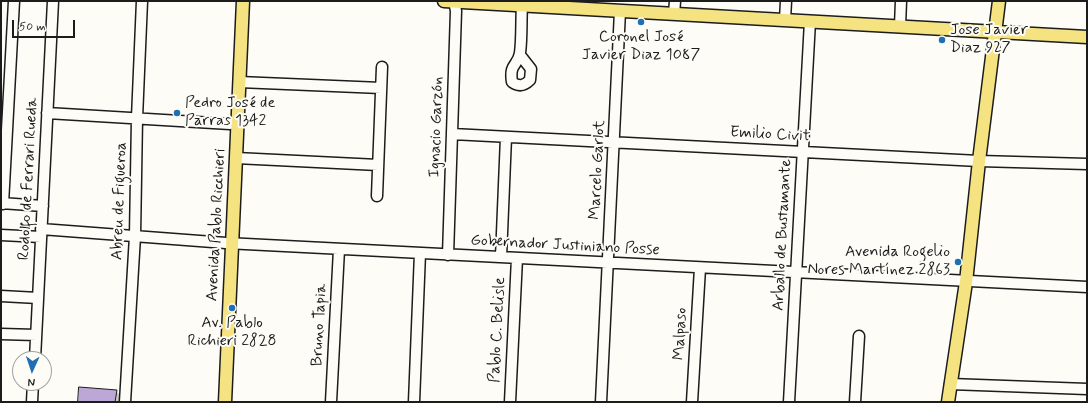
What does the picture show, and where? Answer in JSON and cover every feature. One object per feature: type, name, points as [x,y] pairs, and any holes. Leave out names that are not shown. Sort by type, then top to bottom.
[{"type":"main road","name":"Avenida Pablo Ricchieri","points":[[225,402],[230,124],[236,1]]},
{"type":"main road","name":"Avenida Pablo Ricchieri","points":[[219,402],[236,158],[243,1]]},
{"type":"main road","points":[[450,1],[522,5],[570,4],[620,11],[1087,37]]},
{"type":"main road","points":[[948,402],[966,282],[979,161],[999,1]]},
{"type":"street","points":[[14,1],[6,59],[2,204],[43,206]]},
{"type":"street","name":"Rodolfo de Ferrari Rueda","points":[[35,351],[53,1]]},
{"type":"street","name":"Abreu de Figueroa","points":[[126,402],[135,236],[137,118],[142,1]]},
{"type":"street","name":"Ignacio Garzón","points":[[448,255],[456,11],[450,1]]},
{"type":"street","points":[[674,14],[675,1]]},
{"type":"street","points":[[785,20],[786,1]]},
{"type":"street","points":[[900,26],[901,1]]},
{"type":"street","points":[[520,54],[522,5]]},
{"type":"street","name":"Marcelo Garlot","points":[[601,402],[615,142],[620,11]]},
{"type":"street","name":"Arballo de Bustamante","points":[[789,402],[810,21]]},
{"type":"street","points":[[377,196],[382,67]]},
{"type":"street","points":[[239,82],[381,88]]},
{"type":"street","points":[[47,113],[230,124]]},
{"type":"street","name":"Emilio Civit","points":[[452,134],[979,161],[1087,164]]},
{"type":"street","name":"Pablo C. Belisle","points":[[501,257],[506,137]]},
{"type":"street","points":[[236,158],[378,165]]},
{"type":"street","name":"Gobernador Justiniano Posse","points":[[1,235],[41,233],[135,236],[229,243],[448,255],[1087,287]]},
{"type":"street","name":"Bruno Tapia","points":[[331,402],[339,249]]},
{"type":"street","points":[[414,402],[420,253]]},
{"type":"street","name":"Pablo C. Belisle","points":[[510,402],[517,258]]},
{"type":"street","name":"Malpaso","points":[[692,402],[700,268]]},
{"type":"street","points":[[1,296],[38,298]]},
{"type":"street","points":[[1,334],[36,335]]},
{"type":"street","points":[[855,402],[859,336]]},
{"type":"street","points":[[950,384],[1087,389]]},
{"type":"street","points":[[32,402],[33,391]]},
{"type":"building","points":[[79,387],[117,390],[115,402],[78,402]]},
{"type":"place","name":"Coronel José Javier Diaz 1087","points":[[641,22]]},
{"type":"place","name":"Jose Javier Diaz 927","points":[[942,40]]},
{"type":"place","name":"Pedro José de Parras 1342","points":[[177,113]]},
{"type":"place","name":"Avenida Rogelio Nores Martínez 2863","points":[[958,262]]},
{"type":"place","name":"Av. Pablo Richieri 2828","points":[[232,308]]}]
